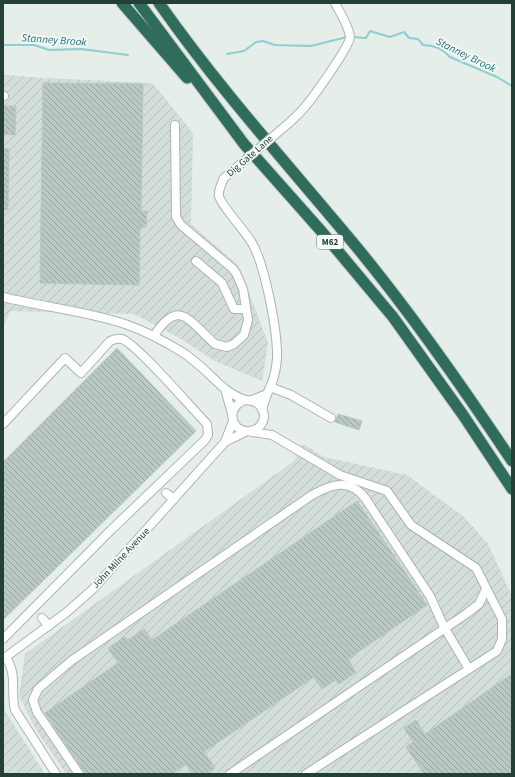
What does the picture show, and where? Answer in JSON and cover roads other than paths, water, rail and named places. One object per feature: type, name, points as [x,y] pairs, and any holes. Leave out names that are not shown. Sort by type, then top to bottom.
[{"type":"highway","name":"M62","points":[[122,3],[322,232],[393,317],[463,415],[512,489]]},
{"type":"highway","name":"M62","points":[[139,3],[244,144]]},
{"type":"highway","name":"M62","points":[[159,3],[199,59],[360,252],[421,330],[512,461]]},
{"type":"street","name":"Dig Gate Lane","points":[[263,412],[276,367],[276,350],[261,261],[252,242],[222,203],[219,195],[220,187],[224,178],[289,123],[304,108],[343,54],[350,38],[346,24],[335,3]]},
{"type":"street","points":[[154,336],[167,318],[181,315],[215,344],[227,347],[234,344],[244,335],[248,320],[243,288],[236,273],[182,225],[176,217],[175,125]]},
{"type":"street","points":[[196,261],[222,283],[234,309],[246,309]]},
{"type":"street","points":[[3,297],[124,324],[154,336],[184,353],[210,374],[225,389],[249,400],[263,412],[272,435]]},
{"type":"street","points":[[3,424],[65,358],[81,373],[110,341],[116,338],[123,340],[139,353],[207,424],[208,430],[205,440],[111,530],[3,639]]},
{"type":"street","points":[[225,389],[232,418],[238,428],[249,432],[272,435],[340,475],[387,491],[411,525],[476,568],[502,619],[502,639],[497,651],[306,774]]},
{"type":"street","points":[[232,418],[236,404],[249,400],[269,390],[292,395],[331,418]]},
{"type":"street","points":[[249,432],[261,426],[263,412]]},
{"type":"street","name":"John Milne Avenue","points":[[225,442],[232,418]]},
{"type":"street","name":"John Milne Avenue","points":[[5,658],[49,626],[98,584],[225,442],[249,432]]},
{"type":"street","points":[[79,774],[37,712],[33,700],[38,689],[71,661],[312,495],[326,488],[344,485],[359,491],[430,596],[444,627],[469,669]]},
{"type":"street","points":[[166,493],[174,499]]},
{"type":"street","points":[[230,774],[479,604],[486,588]]},
{"type":"street","points":[[42,618],[49,626]]},
{"type":"street","points":[[5,658],[13,671],[13,700],[15,710],[56,774]]},
{"type":"waterway","name":"Stanney Brook","points":[[352,37],[366,38],[370,31],[390,37],[404,32],[409,38],[418,39],[423,45],[438,48],[450,57],[497,77],[512,86]]},
{"type":"waterway","name":"Stanney Brook","points":[[227,54],[244,51],[256,42],[263,41],[275,45],[311,46],[347,37]]},
{"type":"waterway","name":"Stanney Brook","points":[[3,45],[34,45],[49,50],[81,49],[128,55]]}]
